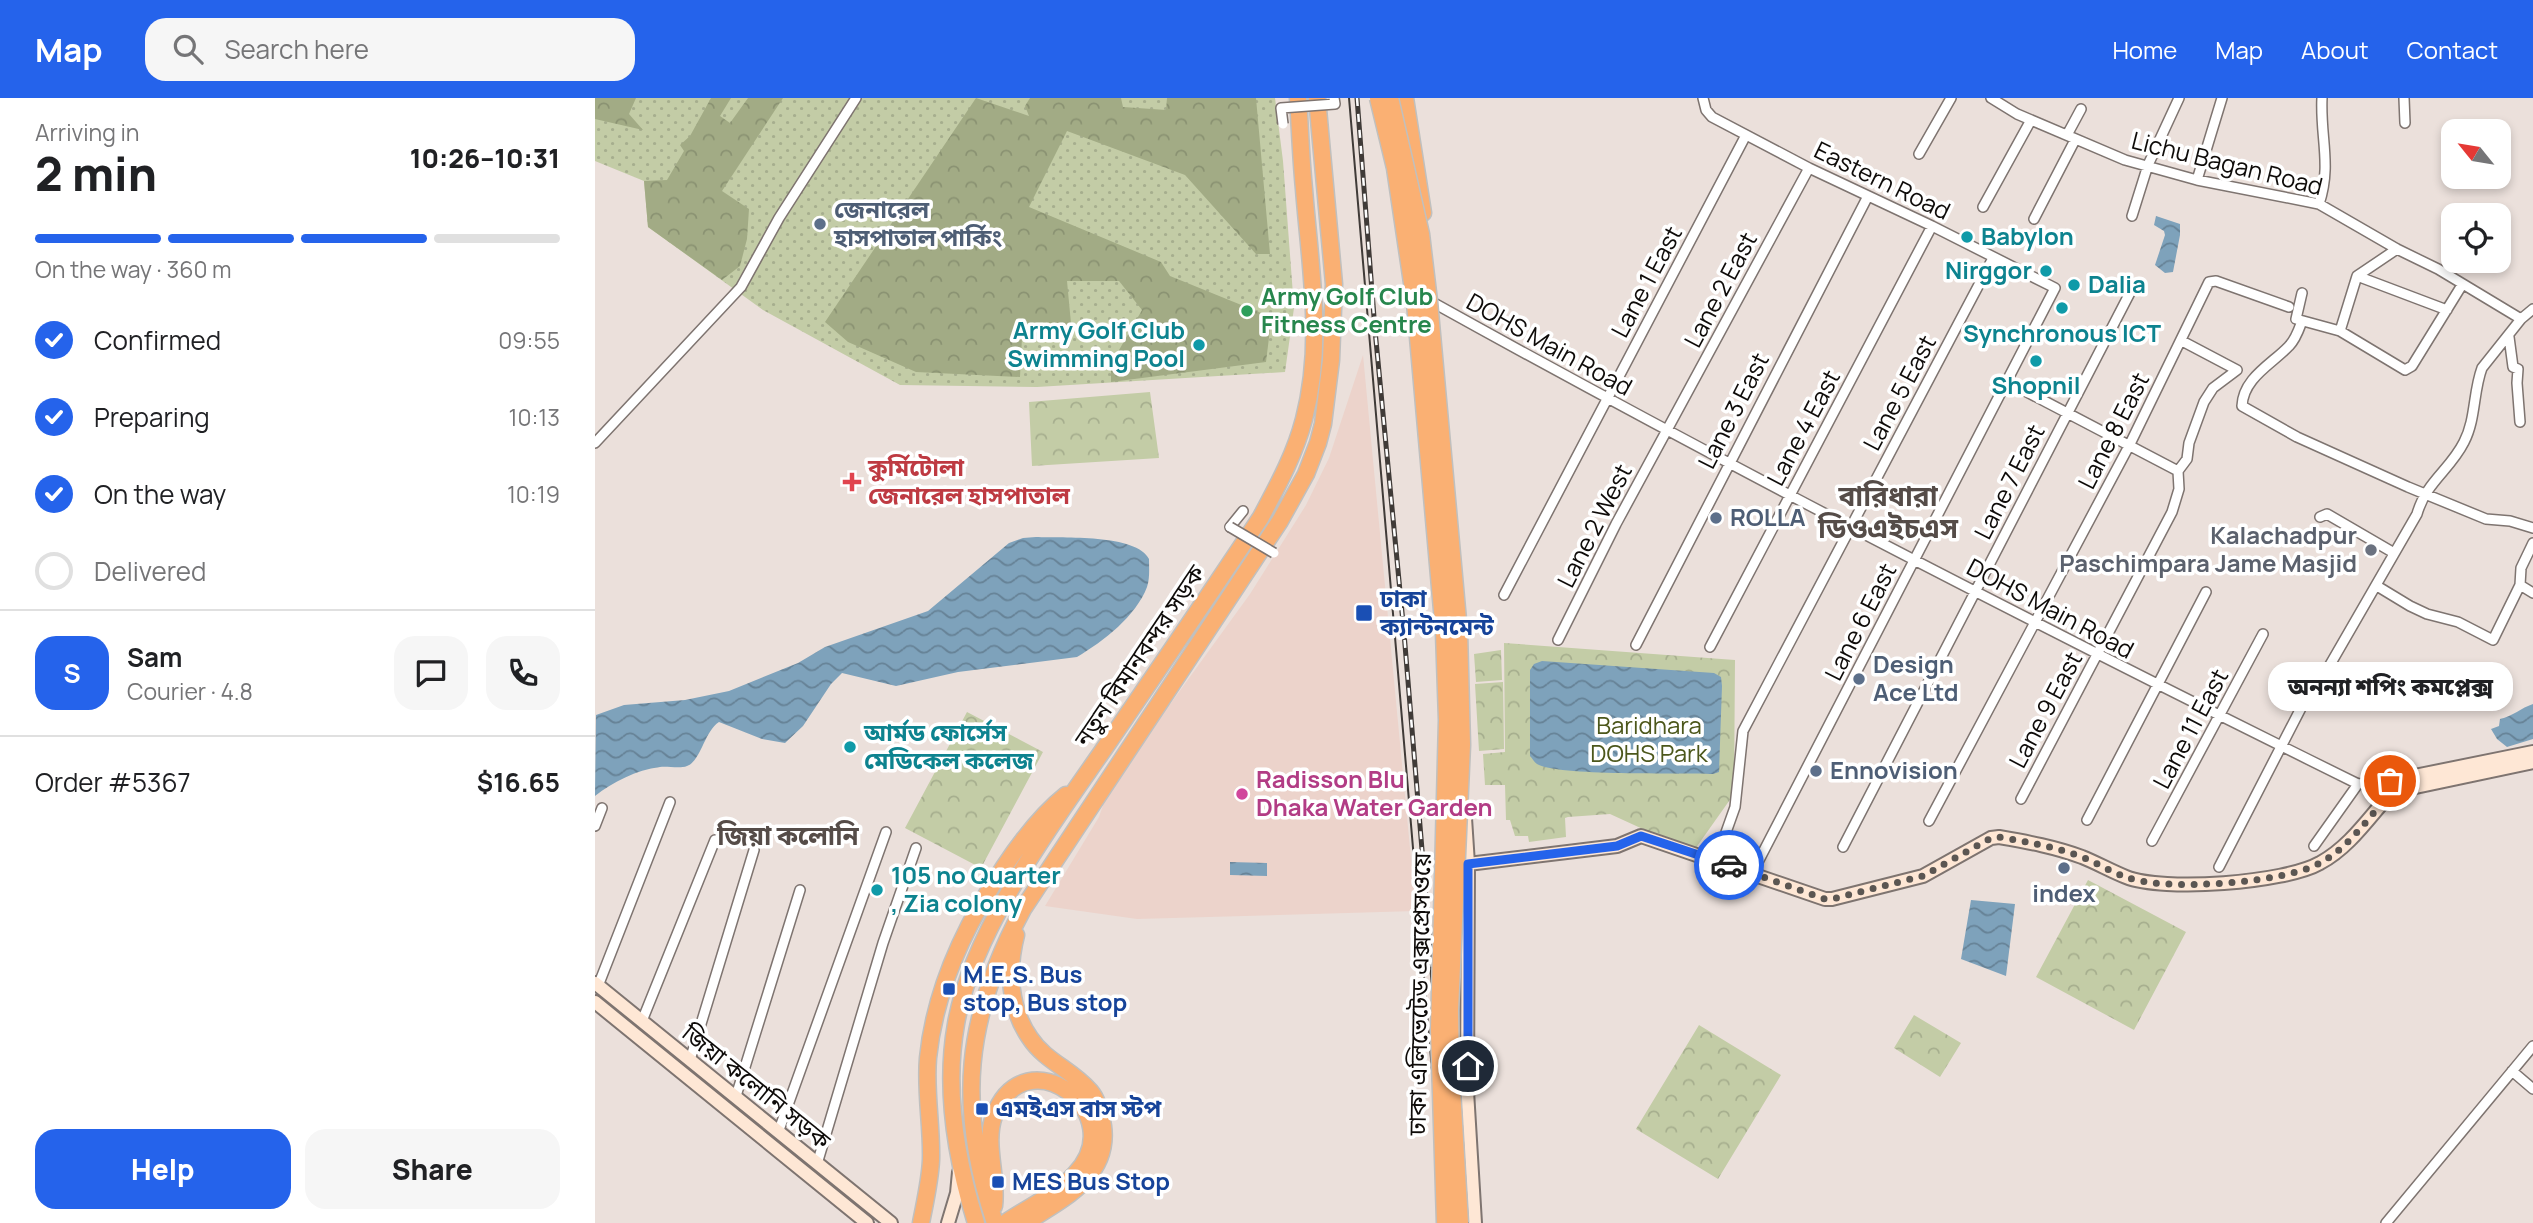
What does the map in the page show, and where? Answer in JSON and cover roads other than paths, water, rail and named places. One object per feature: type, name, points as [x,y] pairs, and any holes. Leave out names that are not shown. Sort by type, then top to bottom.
[{"type":"highway","name":"নতুন বিমানবন্দর সড়ক","points":[[998,1221],[979,1170],[971,1098],[974,1037],[996,963],[1023,909],[1117,764],[1265,546],[1306,474],[1323,424],[1331,360],[1333,284],[1317,98]]},
{"type":"highway","name":"ঢাকা এলিভেটেড এক্সপ্রেসওয়ে","points":[[1378,98],[1395,168],[1415,303],[1444,633],[1447,720],[1439,1028],[1445,1223]]},
{"type":"highway","name":"ঢাকা এলিভেটেড এক্সপ্রেসওয়ে","points":[[1390,98],[1421,234],[1459,644],[1462,745],[1450,1023],[1460,1223]]},
{"type":"highway","points":[[1405,98],[1423,217],[1421,234]]},
{"type":"highway","name":"নতুন বিমানবন্দর সড়ক","points":[[976,1223],[958,1161],[952,1100],[956,1025],[964,992],[995,918],[1078,786],[1261,517],[1286,471],[1304,419],[1316,348],[1316,313],[1298,99]]},
{"type":"highway","points":[[1170,653],[1186,665]]},
{"type":"highway","points":[[921,1223],[931,1158],[927,1061],[937,1007],[962,937],[979,905],[1018,846],[1048,810],[1078,786]]},
{"type":"highway","points":[[1023,909],[1010,969],[1012,994],[1023,1025],[1040,1051],[1090,1091],[1104,1129],[1101,1156],[1092,1174],[1066,1197],[1025,1223]]},
{"type":"highway","points":[[1041,1080],[1063,1086],[1074,1094],[1089,1120],[1091,1135],[1088,1154],[1075,1175],[998,1221],[991,1143],[993,1119],[1002,1102],[1018,1086],[1041,1080]]},
{"type":"street","points":[[595,443],[741,287],[773,228],[856,98]]},
{"type":"street","points":[[1283,124],[1281,108],[1335,104],[1334,98]]},
{"type":"street","points":[[1399,98],[1432,302],[1468,864],[1467,1091],[1475,1223]]},
{"type":"street","name":"Eastern Road","points":[[1703,98],[1706,110],[1712,117],[1809,168],[2055,288]]},
{"type":"street","points":[[1919,154],[1951,98]]},
{"type":"street","name":"Lichu Bagan Road","points":[[1991,98],[2017,114],[2125,160],[2197,180],[2319,204],[2521,319]]},
{"type":"street","points":[[2132,216],[2148,165],[2179,98]]},
{"type":"street","points":[[2197,180],[2222,98]]},
{"type":"street","points":[[2319,204],[2326,174],[2321,120],[2322,98]]},
{"type":"street","points":[[2404,98],[2405,123]]},
{"type":"street","points":[[2034,219],[2071,138],[2081,108]]},
{"type":"street","points":[[1983,207],[2031,120]]},
{"type":"street","name":"Lane 1 East","points":[[1504,595],[1746,135]]},
{"type":"street","name":"Lane 2 East","points":[[1668,430],[1809,168]]},
{"type":"street","name":"Lane 3 East","points":[[1636,645],[1868,196]]},
{"type":"street","name":"Lane 4 East","points":[[1710,647],[1932,226]]},
{"type":"street","points":[[2340,331],[2357,276],[2397,249]]},
{"type":"street","name":"Lane 5 East","points":[[1758,862],[1733,849],[1726,844],[1724,838],[1735,807],[1743,731],[1993,258]]},
{"type":"street","points":[[2357,276],[2447,310]]},
{"type":"street","name":"Lane 8 East","points":[[1929,821],[2130,446],[2211,281],[2289,307]]},
{"type":"street","name":"Lane 7 East","points":[[1843,847],[2134,285]]},
{"type":"street","points":[[2302,293],[2296,319],[2340,331],[2405,370],[2412,366],[2462,285]]},
{"type":"street","name":"Lane 6 East","points":[[1758,862],[2055,288]]},
{"type":"street","name":"DOHS Main Road","points":[[1432,302],[1607,399],[1914,561],[1976,590],[2157,686],[2358,784]]},
{"type":"street","points":[[2219,867],[2282,746],[2417,514],[2424,493],[2464,444],[2470,428],[2482,368],[2521,319],[2533,309]]},
{"type":"street","points":[[2302,321],[2290,345],[2254,376],[2242,399],[2242,406],[2297,437],[2486,519],[2510,521],[2533,528]]},
{"type":"street","points":[[2509,337],[2512,366],[2518,369],[2520,422]]},
{"type":"street","name":"Lane 9 East","points":[[2021,799],[2172,512],[2179,489],[2178,471],[2187,459],[2189,443],[2204,402],[2213,388],[2237,370],[2182,341]]},
{"type":"street","points":[[2008,382],[2178,471]]},
{"type":"street","name":"Lane 2 West","points":[[1558,640],[1616,524],[1668,430]]},
{"type":"street","points":[[1243,511],[1230,527],[1271,557]]},
{"type":"street","points":[[2320,517],[2327,514],[2394,553]]},
{"type":"street","points":[[2377,586],[2427,614],[2458,622],[2493,640],[2520,585],[2521,568],[2533,543]]},
{"type":"street","points":[[2520,585],[2533,593]]},
{"type":"street","points":[[2087,820],[2206,592]]},
{"type":"street","name":"Lane 11 East","points":[[2152,841],[2263,634]]},
{"type":"street","points":[[1468,864],[1617,846],[1641,836],[1825,899],[1832,899],[1923,876],[1991,838],[1999,837],[2052,847],[2109,868],[2126,878],[2159,884],[2262,879],[2319,864],[2342,848],[2391,787],[2533,752]]},
{"type":"street","points":[[2314,846],[2358,784],[2391,787],[2533,762]]},
{"type":"street","points":[[597,985],[670,802]]},
{"type":"street","points":[[595,826],[602,807]]},
{"type":"street","points":[[779,1130],[886,832]]},
{"type":"street","points":[[642,1021],[715,840]]},
{"type":"street","points":[[817,1164],[883,943],[916,848]]},
{"type":"street","points":[[690,1060],[754,850]]},
{"type":"street","points":[[736,1096],[800,890]]},
{"type":"street","name":"জিয়া কলোনি সড়ক","points":[[597,985],[891,1223]]},
{"type":"street","name":"জিয়া কলোনি সড়ক","points":[[595,1002],[867,1223]]},
{"type":"street","points":[[2386,1223],[2533,1045]]},
{"type":"street","points":[[2512,1071],[2533,1089]]},
{"type":"street","points":[[948,1223],[957,1193],[958,1161]]},
{"type":"water","points":[[2156,216],[2180,224],[2173,272],[2165,273],[2155,265],[2165,235],[2164,231],[2154,225]]},
{"type":"water","points":[[1036,537],[1115,541],[1142,551],[1149,559],[1147,587],[1135,608],[1108,635],[1077,657],[958,672],[896,686],[842,673],[831,684],[803,726],[785,743],[762,739],[719,722],[710,732],[696,758],[687,766],[642,771],[617,781],[595,796],[596,715],[624,705],[685,700],[729,691],[798,663],[825,647],[928,611],[1009,543]]},
{"type":"water","points":[[1542,661],[1714,673],[1721,677],[1719,772],[1593,772],[1549,768],[1537,764],[1530,756],[1530,670],[1534,664]]},
{"type":"water","points":[[2533,704],[2533,739],[2507,747],[2497,739],[2491,729],[2499,726],[2500,719]]},
{"type":"water","points":[[1230,862],[1267,863],[1267,876],[1230,875]]},
{"type":"water","points":[[1971,900],[2015,904],[2006,976],[1961,959]]},
{"type":"tram line","points":[[1349,98],[1445,1223]]},
{"type":"railway","points":[[1357,98],[1453,1223]]},
{"type":"place","name":"জেনারেল হাসপাতাল পার্কিং","points":[[820,224]]},
{"type":"place","name":"Babylon","points":[[1967,237]]},
{"type":"place","name":"Nirggor","points":[[2046,271]]},
{"type":"place","name":"Dalia","points":[[2074,285]]},
{"type":"place","name":"Synchronous ICT","points":[[2062,308]]},
{"type":"place","name":"Army Golf Club Fitness Centre","points":[[1247,311]]},
{"type":"place","name":"Army Golf Club Swimming Pool","points":[[1199,345]]},
{"type":"place","name":"Shopnil","points":[[2036,361]]},
{"type":"place","name":"কুর্মিটোলা জেনারেল হাসপাতাল","points":[[852,482]]},
{"type":"place","name":"ROLLA","points":[[1716,518]]},
{"type":"place","name":"Kalachadpur Paschimpara Jame Masjid","points":[[2371,550]]},
{"type":"place","name":"ঢাকা ক্যান্টনমেন্ট","points":[[1364,613]]},
{"type":"place","name":"Design Ace Ltd","points":[[1859,679]]},
{"type":"place","name":"আর্মড ফোর্সেস মেডিকেল কলেজ","points":[[850,747]]},
{"type":"place","name":"Ennovision","points":[[1816,771]]},
{"type":"place","name":"অনন্যা শপিং কমপ্লেক্স","points":[[2390,781]]},
{"type":"place","name":"Radisson Blu Dhaka Water Garden","points":[[1242,794]]},
{"type":"place","name":"index","points":[[2064,868]]},
{"type":"place","name":"105 no Quarter , Zia colony","points":[[877,890]]},
{"type":"place","name":"M.E.S. Bus stop, Bus stop","points":[[949,989]]},
{"type":"place","name":"এমইএস বাস স্টপ","points":[[982,1109]]},
{"type":"place","name":"MES Bus Stop","points":[[998,1182]]},
{"type":"district","name":"বারিধারা ডিওএইচএস","points":[[1888,512]]},
{"type":"district","name":"জিয়া কলোনি","points":[[788,836]]},
{"type":"park label","name":"Baridhara DOHS Park","points":[[1649,740]]}]
